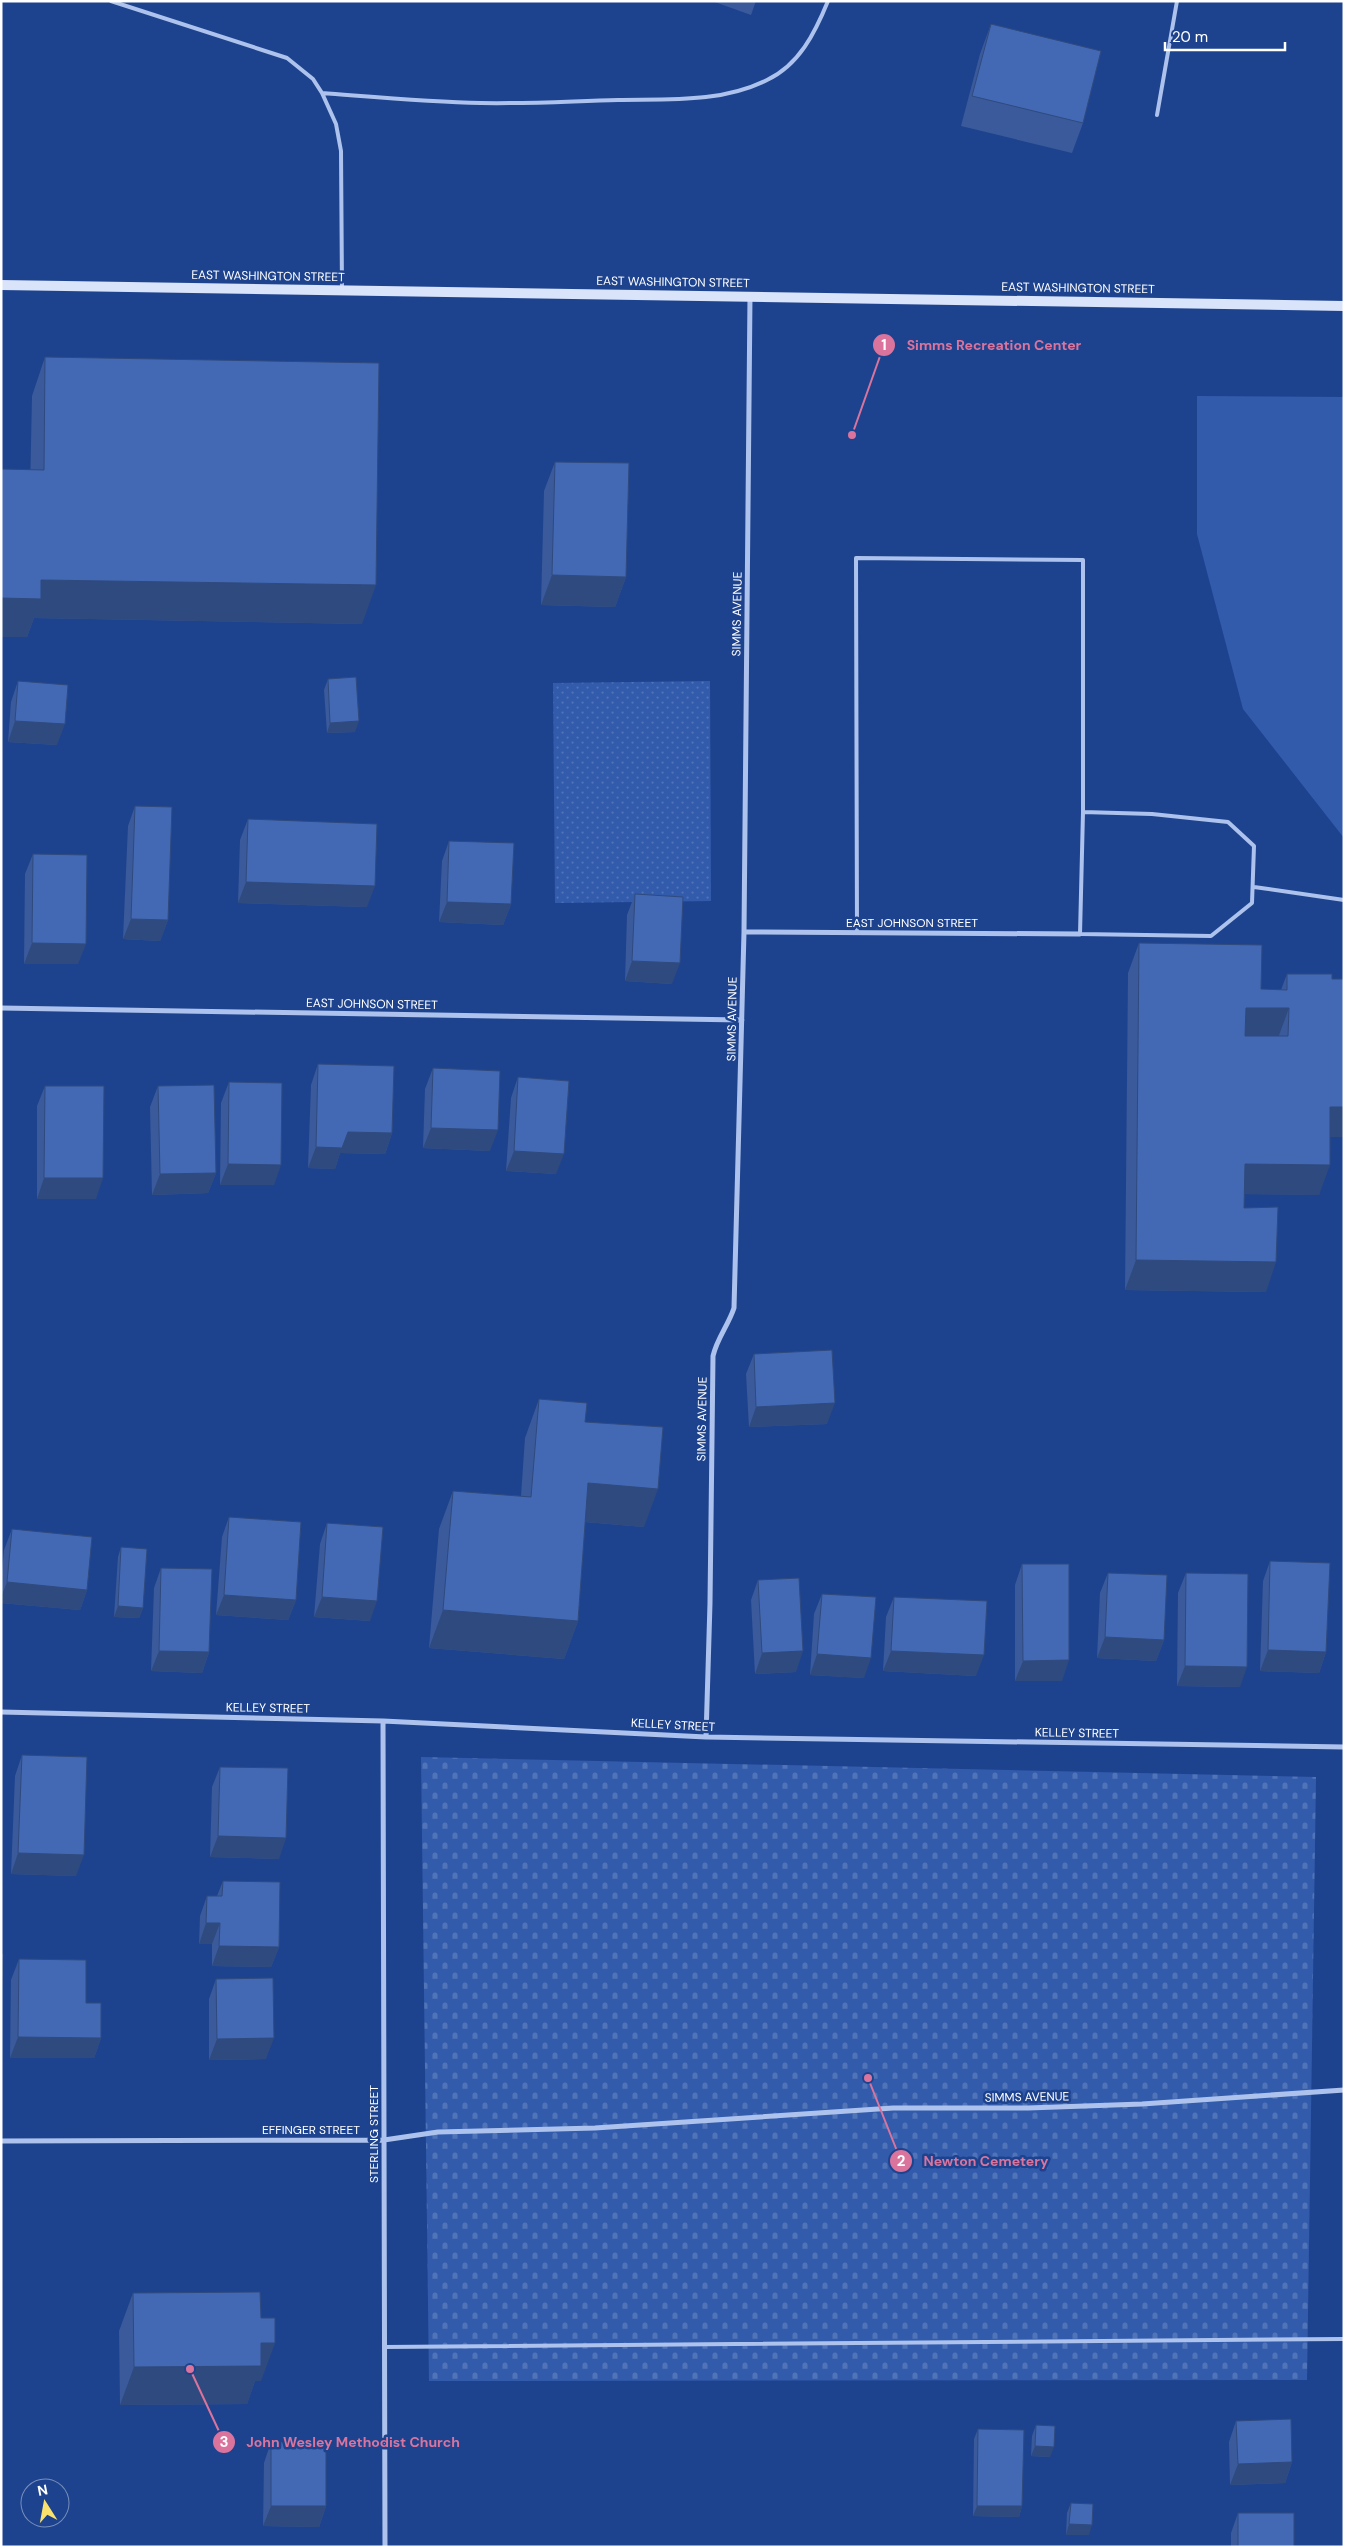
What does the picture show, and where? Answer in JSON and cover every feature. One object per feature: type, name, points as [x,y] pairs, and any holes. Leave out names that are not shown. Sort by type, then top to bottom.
[{"type":"street","name":"EAST WASHINGTON STREET","points":[[1,285],[1344,306]]},
{"type":"street","name":"SIMMS AVENUE","points":[[706,1737],[710,1603],[712,1356],[717,1339],[727,1325],[734,1308],[744,932],[750,296]]},
{"type":"street","name":"EAST JOHNSON STREET","points":[[744,932],[1080,934]]},
{"type":"street","name":"EAST JOHNSON STREET","points":[[1,1008],[742,1020]]},
{"type":"street","name":"KELLEY STREET","points":[[1,1712],[383,1721],[706,1737],[1344,1747]]},
{"type":"street","name":"STERLING STREET","points":[[383,1721],[385,2547]]},
{"type":"street","name":"SIMMS AVENUE","points":[[710,2121],[893,2108],[1028,2108],[1142,2104],[1344,2090]]},
{"type":"street","name":"EFFINGER STREET","points":[[1,2141],[384,2140],[438,2132],[595,2128],[710,2121]]},
{"type":"lane","points":[[111,1],[287,58],[313,79],[322,93],[336,124],[341,151],[342,290]]},
{"type":"lane","points":[[322,93],[482,103],[683,98],[723,95],[743,91],[769,80],[791,63],[816,31],[828,1]]},
{"type":"lane","points":[[1156,115],[1177,1]]},
{"type":"lane","points":[[857,932],[856,558],[1083,560],[1083,812],[1080,934],[1211,936],[1252,902],[1254,846],[1228,822],[1152,814],[1083,812]]},
{"type":"lane","points":[[1254,887],[1344,900]]},
{"type":"lane","points":[[384,2347],[1344,2339]]},
{"type":"green space","points":[[1197,396],[1344,397],[1344,838],[1243,709],[1197,534]]},
{"type":"green space","points":[[710,681],[711,901],[555,903],[553,683]]},
{"type":"green space","points":[[421,1757],[1316,1777],[1307,2380],[429,2381]]},
{"type":"building","points":[[991,24],[1101,51],[1083,123],[972,96]]},
{"type":"building","points":[[45,357],[379,363],[376,585],[41,580],[41,599],[1,598],[1,469],[44,470]]},
{"type":"building","points":[[555,462],[629,463],[626,577],[552,575]]},
{"type":"building","points":[[356,677],[359,721],[330,723],[328,679]]},
{"type":"building","points":[[18,681],[68,685],[65,724],[15,721]]},
{"type":"building","points":[[135,806],[172,807],[168,920],[131,919]]},
{"type":"building","points":[[248,819],[377,824],[375,886],[246,882]]},
{"type":"building","points":[[449,841],[514,843],[511,904],[447,902]]},
{"type":"building","points":[[33,854],[87,855],[86,944],[32,943]]},
{"type":"building","points":[[635,894],[683,897],[680,963],[632,961]]},
{"type":"building","points":[[1139,943],[1262,945],[1261,989],[1287,990],[1287,974],[1332,974],[1332,979],[1344,979],[1344,1107],[1330,1107],[1330,1165],[1245,1164],[1244,1208],[1278,1207],[1276,1262],[1136,1260]],"holes":[[[1246,1008],[1289,1008],[1288,1036],[1245,1036]]]},
{"type":"building","points":[[318,1064],[394,1066],[392,1133],[348,1132],[342,1148],[316,1147]]},
{"type":"building","points":[[433,1068],[500,1071],[498,1130],[431,1128]]},
{"type":"building","points":[[518,1077],[569,1081],[564,1154],[514,1151]]},
{"type":"building","points":[[229,1082],[282,1083],[281,1165],[228,1164]]},
{"type":"building","points":[[214,1085],[216,1173],[160,1174],[158,1086]]},
{"type":"building","points":[[45,1086],[104,1086],[103,1178],[44,1178]]},
{"type":"building","points":[[832,1350],[835,1403],[756,1407],[754,1354]]},
{"type":"building","points":[[539,1399],[587,1403],[585,1422],[663,1427],[658,1489],[588,1483],[578,1621],[443,1610],[453,1491],[531,1497]]},
{"type":"building","points":[[229,1517],[301,1522],[296,1600],[224,1595]]},
{"type":"building","points":[[327,1523],[383,1527],[377,1601],[322,1597]]},
{"type":"building","points":[[12,1529],[92,1537],[87,1590],[7,1582]]},
{"type":"building","points":[[121,1547],[147,1549],[143,1608],[118,1606]]},
{"type":"building","points":[[1270,1561],[1330,1563],[1326,1652],[1268,1650]]},
{"type":"building","points":[[1022,1564],[1069,1564],[1069,1660],[1023,1661]]},
{"type":"building","points":[[161,1568],[212,1569],[209,1652],[159,1651]]},
{"type":"building","points":[[1108,1573],[1167,1575],[1164,1640],[1105,1637]]},
{"type":"building","points":[[1186,1573],[1248,1574],[1247,1667],[1185,1666]]},
{"type":"building","points":[[799,1578],[803,1651],[762,1653],[758,1580]]},
{"type":"building","points":[[822,1594],[876,1597],[871,1658],[817,1654]]},
{"type":"building","points":[[894,1597],[987,1601],[984,1655],[891,1651]]},
{"type":"building","points":[[22,1755],[87,1757],[84,1855],[18,1853]]},
{"type":"building","points":[[220,1767],[288,1768],[286,1838],[218,1836]]},
{"type":"building","points":[[223,1881],[280,1882],[279,1947],[219,1946],[220,1923],[206,1923],[207,1896],[222,1896]]},
{"type":"building","points":[[1,1954],[3,1954],[1,2002]]},
{"type":"building","points":[[19,1959],[86,1960],[86,2003],[101,2003],[101,2038],[18,2037]]},
{"type":"building","points":[[273,1978],[274,2038],[217,2039],[216,1979]]},
{"type":"building","points":[[260,2292],[261,2318],[275,2318],[275,2343],[261,2343],[261,2366],[134,2367],[133,2293]]},
{"type":"building","points":[[1291,2419],[1292,2462],[1238,2464],[1236,2421]]},
{"type":"building","points":[[1036,2425],[1055,2426],[1054,2447],[1035,2446]]},
{"type":"building","points":[[978,2429],[1024,2430],[1022,2506],[977,2506]]},
{"type":"building","points":[[271,2442],[326,2442],[326,2506],[271,2506]]},
{"type":"building","points":[[1071,2503],[1093,2504],[1092,2525],[1069,2524]]},
{"type":"building","points":[[1238,2513],[1294,2513],[1294,2547],[1238,2547]]},
{"type":"place","name":"Simms Recreation Center","points":[[852,435]]},
{"type":"place","name":"Newton Cemetery","points":[[868,2078]]},
{"type":"place","name":"John Wesley Methodist Church","points":[[190,2369]]}]
